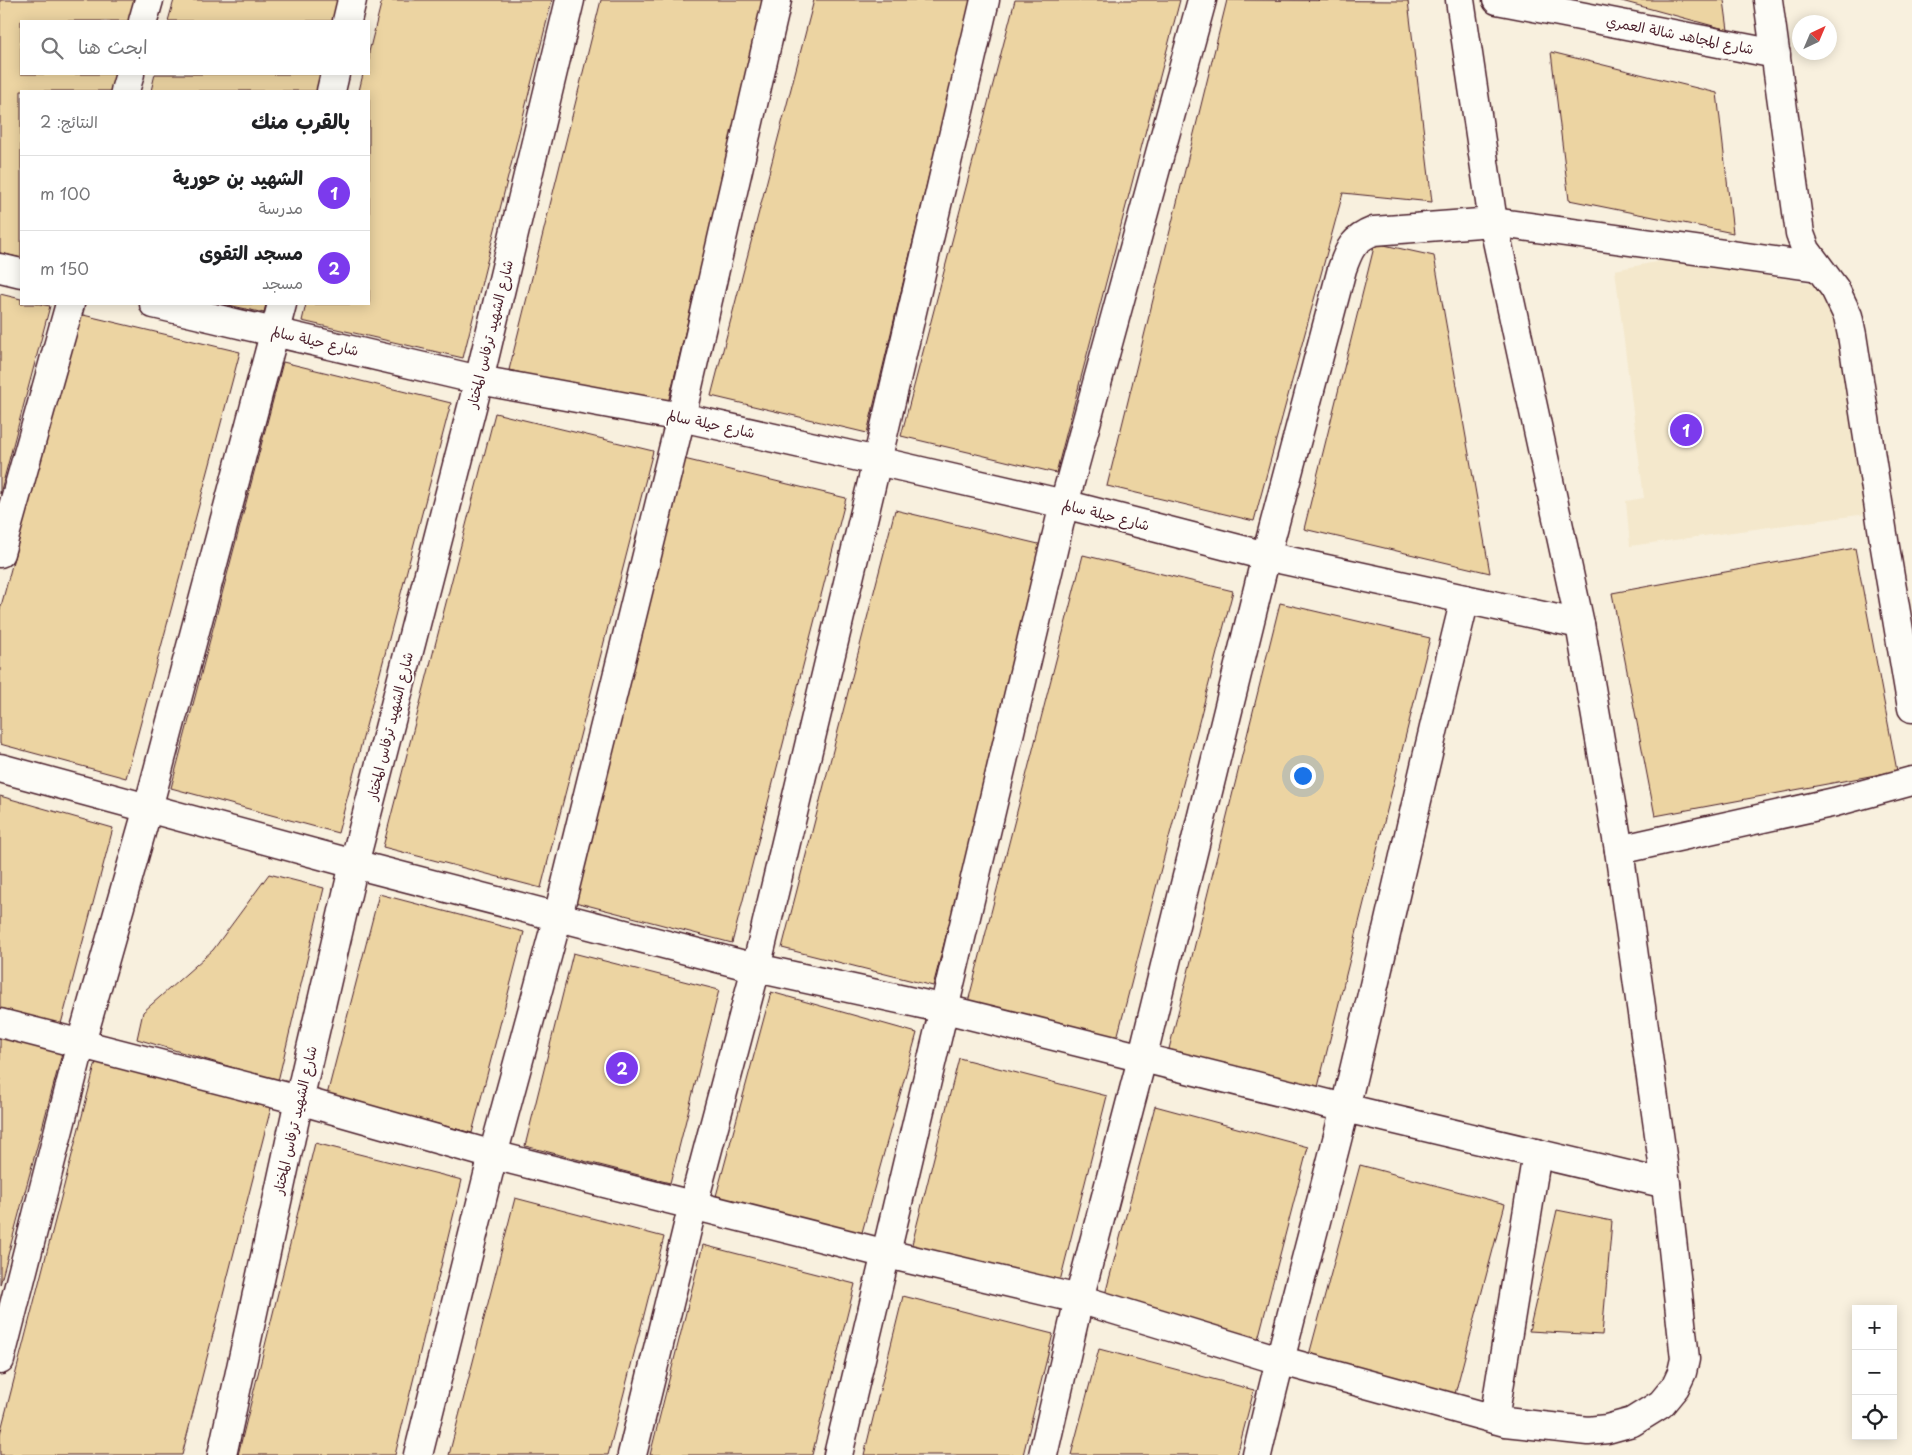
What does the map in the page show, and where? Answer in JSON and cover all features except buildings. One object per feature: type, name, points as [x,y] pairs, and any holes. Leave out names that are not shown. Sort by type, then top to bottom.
[{"type":"street","points":[[143,20],[149,0]]},
{"type":"street","points":[[347,20],[352,0]]},
{"type":"street","name":"شارع الشهيد ترفاس المختار","points":[[222,1455],[299,1100],[354,864],[479,380],[570,0]]},
{"type":"street","points":[[418,1455],[493,1155],[558,916],[681,417],[777,0]]},
{"type":"street","points":[[632,1455],[693,1204],[756,968],[877,461],[984,0]]},
{"type":"street","points":[[838,1455],[1064,504],[1202,0]]},
{"type":"street","points":[[0,1023],[81,1042],[299,1100],[493,1155],[886,1254],[1079,1300],[1279,1360],[1505,1422],[1588,1431],[1607,1429],[1632,1422],[1661,1404],[1675,1387],[1682,1372],[1685,1359],[1666,1184],[1619,850],[1580,624],[1494,222],[1460,0]]},
{"type":"street","name":"شارع المجاهد شالة العمري","points":[[1496,0],[1776,54]]},
{"type":"street","points":[[1768,0],[1798,225],[1806,250],[1836,289],[1848,316],[1852,335],[1912,708]]},
{"type":"street","points":[[125,90],[130,75]]},
{"type":"street","points":[[331,90],[335,75]]},
{"type":"street","points":[[1044,1455],[1079,1300],[1142,1058],[1266,556],[1348,252],[1363,235],[1374,232],[1494,222],[1818,267]]},
{"type":"street","points":[[0,268],[20,272]]},
{"type":"street","points":[[0,553],[70,305]]},
{"type":"street","name":"شارع حيلة سالم","points":[[158,305],[479,380],[681,417],[1064,504],[1266,556],[1580,624]]},
{"type":"street","points":[[0,1360],[81,1042],[148,808],[282,305]]},
{"type":"street","points":[[1257,1455],[1279,1360],[1345,1108],[1427,753],[1465,599]]},
{"type":"street","points":[[0,768],[354,864],[756,968],[945,1009],[1345,1108],[1666,1184]]},
{"type":"street","points":[[1619,850],[1835,802],[1912,781]]},
{"type":"street","points":[[1494,1419],[1536,1153]]},
{"type":"shaded area","points":[[1666,260],[1843,288],[1881,512],[1630,546],[1626,501],[1644,498],[1615,270]]},
{"type":"place","name":"الشهيد بن حورية","points":[[1686,430]]},
{"type":"place","name":"مسجد التقوى","points":[[622,1068]]}]
